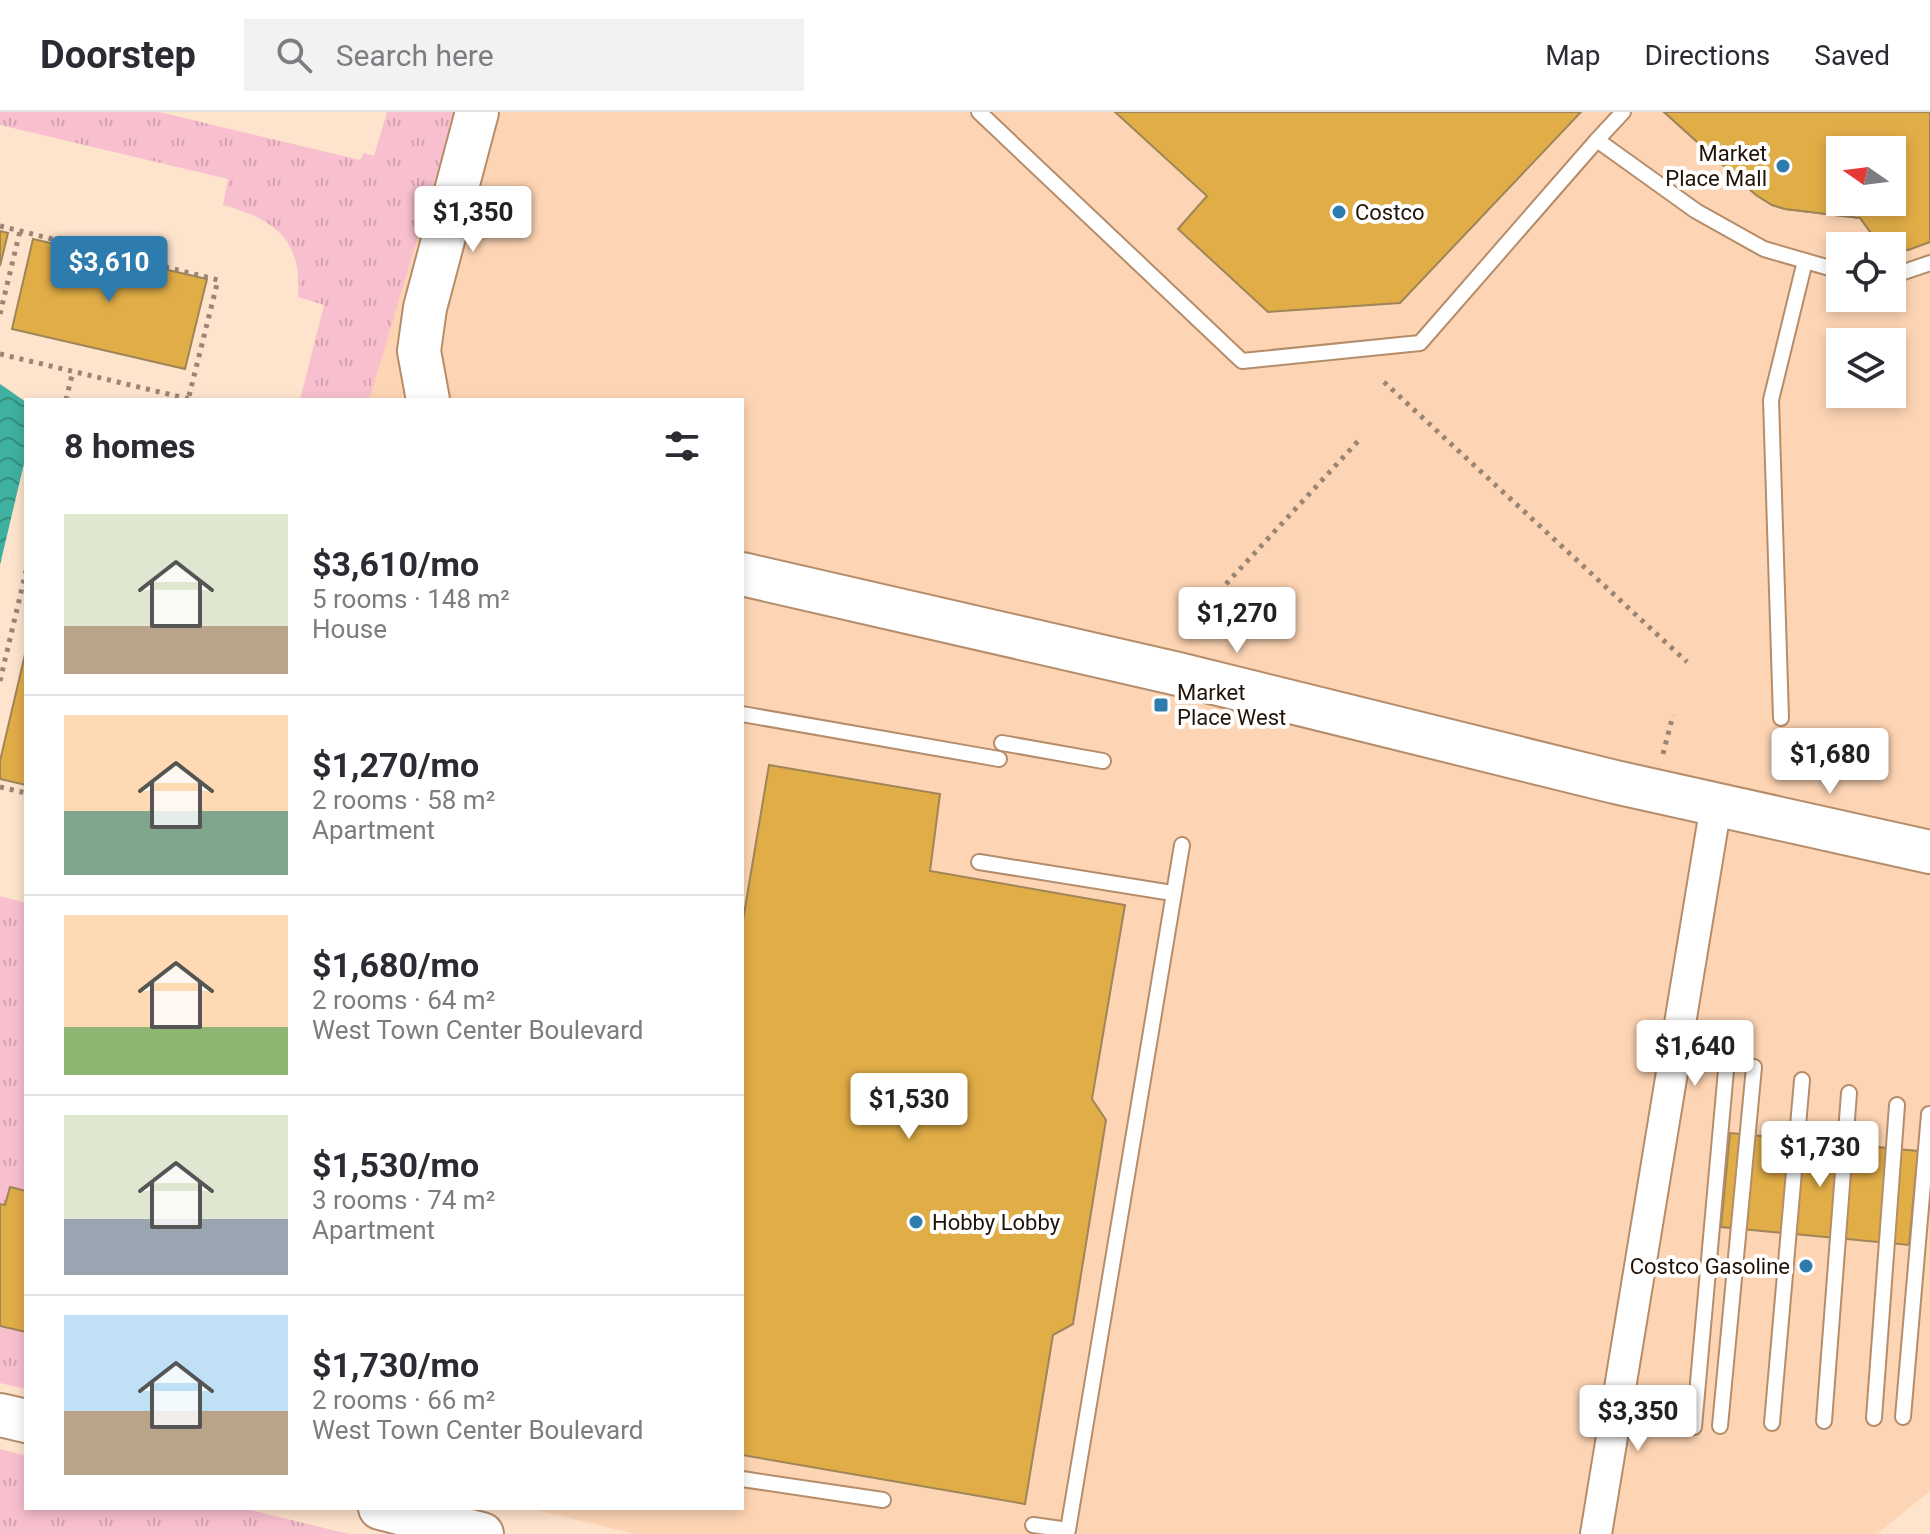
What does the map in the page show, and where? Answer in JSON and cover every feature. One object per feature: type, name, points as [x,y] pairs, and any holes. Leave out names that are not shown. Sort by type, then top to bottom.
[{"type":"street","points":[[428,398],[419,351],[425,308],[477,112]]},
{"type":"street","points":[[744,574],[1716,805],[1930,852]]},
{"type":"street","points":[[1596,1534],[1716,805]]},
{"type":"street","points":[[0,1415],[24,1421]]},
{"type":"street","points":[[387,1510],[482,1534]]},
{"type":"lane","points":[[979,112],[1242,361],[1420,343],[1623,112]]},
{"type":"lane","points":[[1597,140],[1696,211],[1764,249],[1826,267]]},
{"type":"lane","points":[[1781,718],[1771,400],[1805,261]]},
{"type":"lane","points":[[1906,271],[1930,263]]},
{"type":"lane","points":[[744,714],[999,759]]},
{"type":"lane","points":[[1002,743],[1103,761]]},
{"type":"lane","points":[[1033,1525],[1068,1530],[1182,845]]},
{"type":"lane","points":[[979,862],[1172,893]]},
{"type":"lane","points":[[1694,1427],[1727,1059]]},
{"type":"lane","points":[[1720,1426],[1754,1067]]},
{"type":"lane","points":[[1772,1423],[1802,1080]]},
{"type":"lane","points":[[1824,1421],[1849,1093]]},
{"type":"lane","points":[[1874,1418],[1897,1105]]},
{"type":"lane","points":[[1903,1417],[1929,1114]]},
{"type":"lane","points":[[744,1479],[883,1500]]},
{"type":"path","points":[[0,226],[218,280],[188,398]]},
{"type":"path","points":[[0,314],[20,231]]},
{"type":"path","points":[[0,354],[180,398]]},
{"type":"path","points":[[66,398],[73,371]]},
{"type":"path","points":[[1384,382],[1687,662]]},
{"type":"path","points":[[1226,584],[1361,438]]},
{"type":"path","points":[[0,681],[24,579]]},
{"type":"path","points":[[1187,640],[1193,616]]},
{"type":"path","points":[[1663,755],[1673,715]]},
{"type":"path","points":[[0,787],[24,793]]},
{"type":"shaded area","points":[[425,112],[1930,112],[1930,1491],[1877,1534],[635,1534],[536,1510],[744,1510],[744,398],[348,398]]},
{"type":"green space","points":[[0,112],[159,112],[360,160],[364,153],[374,156],[387,112],[455,112],[370,398],[301,398],[324,305],[298,297],[296,261],[282,235],[257,217],[223,205],[228,179],[0,125]]},
{"type":"green space","points":[[0,896],[24,902],[24,1389],[0,1383]]},
{"type":"green space","points":[[0,1449],[24,1455],[24,1510],[250,1510],[349,1534],[0,1534]]},
{"type":"water","points":[[0,384],[24,401],[24,463],[0,565]]},
{"type":"building","name":"Costco","points":[[1115,112],[1581,112],[1400,303],[1268,312],[1178,229],[1207,196]]},
{"type":"building","name":"Market Place Mall","points":[[1664,112],[1930,112],[1930,242],[1906,250],[1906,232],[1870,232],[1860,218],[1843,216],[1906,216],[1906,136],[1826,136],[1826,214],[1772,205],[1756,195]]},
{"type":"building","name":"Market Place Mall","points":[[1664,112],[1930,112],[1930,242],[1906,250],[1906,232],[1870,232],[1860,218],[1843,216],[1906,216],[1906,136],[1826,136],[1826,214],[1772,205],[1756,195]]},
{"type":"building","points":[[0,231],[8,233],[0,266]]},
{"type":"building","points":[[33,239],[207,279],[185,369],[12,329]]},
{"type":"building","points":[[24,659],[24,785],[0,779],[0,761]]},
{"type":"building","name":"Hobby Lobby","points":[[769,765],[940,794],[930,871],[1125,905],[1092,1099],[1106,1120],[1073,1324],[1053,1335],[1025,1504],[744,1455],[744,914]]},
{"type":"building","points":[[1730,1133],[1918,1151],[1909,1245],[1721,1227]]},
{"type":"building","points":[[10,1187],[24,1190],[24,1332],[0,1326],[0,1204],[5,1205]]},
{"type":"place","name":"Market Place Mall","points":[[1783,166]]},
{"type":"place","name":"Costco","points":[[1339,212]]},
{"type":"place","name":"Market Place West","points":[[1161,705]]},
{"type":"place","name":"Hobby Lobby","points":[[916,1222]]},
{"type":"place","name":"Costco Gasoline","points":[[1806,1266]]}]
